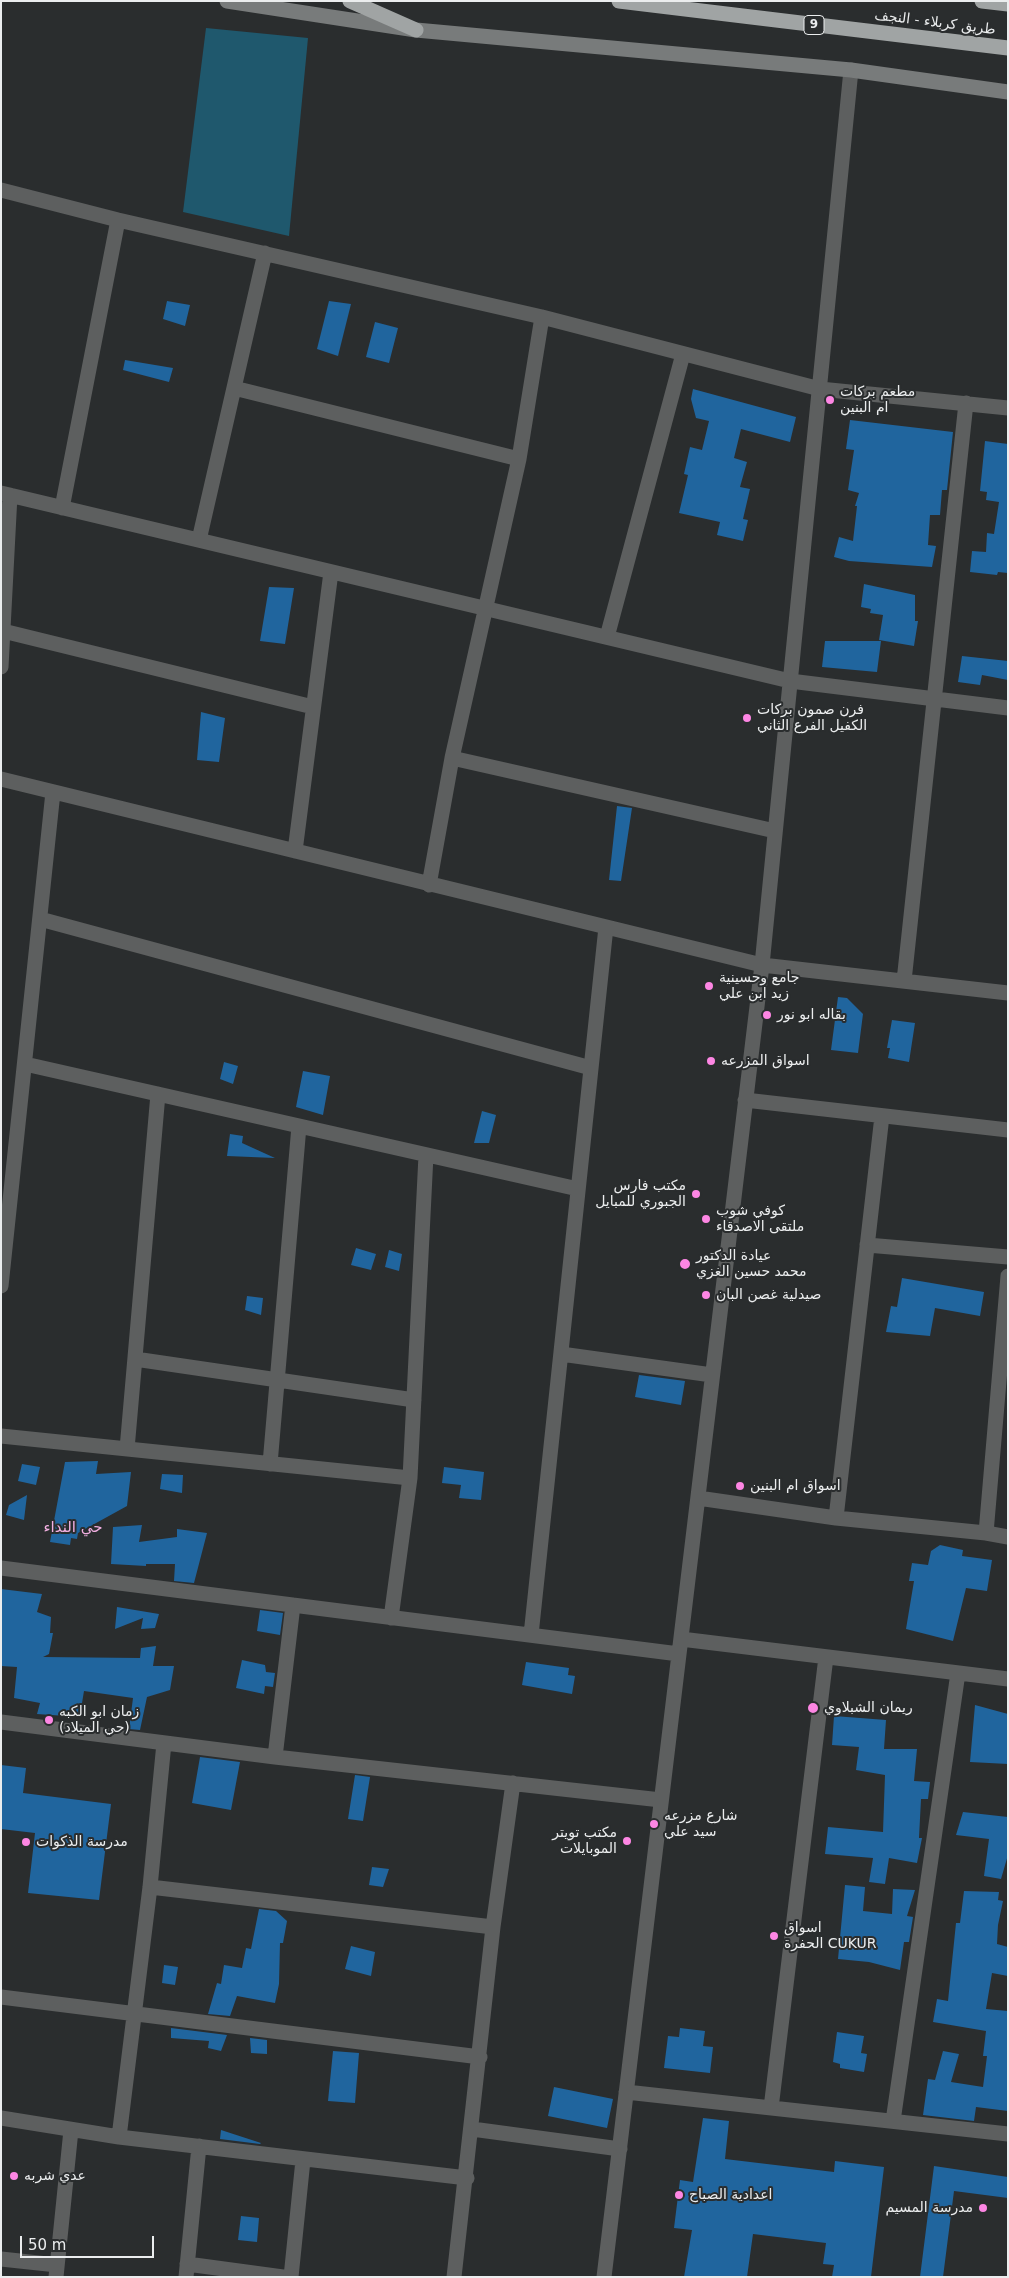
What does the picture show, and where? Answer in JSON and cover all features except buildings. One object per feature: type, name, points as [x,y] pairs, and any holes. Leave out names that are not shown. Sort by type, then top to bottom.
[{"type":"highway","points":[[350,1],[416,30]]},
{"type":"highway","name":"طريق کربلاء - النجف","points":[[619,1],[1008,48]]},
{"type":"highway","points":[[982,1],[1008,4]]},
{"type":"main road","points":[[227,1],[416,30],[851,70],[1008,92]]},
{"type":"street","points":[[604,2277],[762,965],[851,70]]},
{"type":"street","points":[[1,190],[118,220],[265,252],[542,317],[820,389],[1008,408]]},
{"type":"street","points":[[62,508],[118,220]]},
{"type":"street","points":[[199,540],[265,252]]},
{"type":"street","points":[[429,885],[452,758],[519,459],[542,317]]},
{"type":"street","points":[[607,637],[683,354]]},
{"type":"street","points":[[234,388],[519,459]]},
{"type":"street","points":[[904,981],[936,698],[966,403]]},
{"type":"street","points":[[1,666],[5,494],[484,610],[790,681],[1008,708]]},
{"type":"street","points":[[295,851],[330,572]]},
{"type":"street","points":[[3,632],[313,707]]},
{"type":"street","points":[[452,758],[775,832]]},
{"type":"street","points":[[1,779],[762,965],[1008,993]]},
{"type":"street","points":[[1,1286],[8,1166],[25,1064],[53,792]]},
{"type":"street","points":[[40,919],[591,1068]]},
{"type":"street","points":[[531,1636],[606,927]]},
{"type":"street","points":[[25,1064],[578,1189]]},
{"type":"street","points":[[126,1449],[158,1094]]},
{"type":"street","points":[[745,1100],[1008,1130]]},
{"type":"street","points":[[836,1518],[882,1116]]},
{"type":"street","points":[[270,1464],[300,1126]]},
{"type":"street","points":[[391,1618],[410,1478],[426,1155]]},
{"type":"street","points":[[868,1245],[1008,1257]]},
{"type":"street","points":[[986,1533],[1008,1276]]},
{"type":"street","points":[[561,1354],[712,1375]]},
{"type":"street","points":[[135,1359],[414,1400]]},
{"type":"street","points":[[1,1436],[410,1478]]},
{"type":"street","points":[[698,1498],[836,1518],[986,1533],[1008,1537]]},
{"type":"street","points":[[1,1568],[679,1654]]},
{"type":"street","points":[[275,1757],[293,1606]]},
{"type":"street","points":[[681,1639],[1008,1679]]},
{"type":"street","points":[[771,2108],[826,1657]]},
{"type":"street","points":[[893,2121],[958,1673]]},
{"type":"street","points":[[1,1722],[275,1757],[661,1800]]},
{"type":"street","points":[[119,2136],[150,1887],[164,1743]]},
{"type":"street","points":[[454,2277],[467,2178],[493,1927],[513,1783]]},
{"type":"street","points":[[150,1887],[493,1927]]},
{"type":"street","points":[[1,1997],[480,2057]]},
{"type":"street","points":[[626,2092],[1008,2134]]},
{"type":"street","points":[[1,2118],[72,2130],[303,2160],[467,2178]]},
{"type":"street","points":[[472,2129],[620,2148]]},
{"type":"street","points":[[1,2258],[57,2271],[72,2130]]},
{"type":"street","points":[[199,2146],[186,2270],[284,2277]]},
{"type":"street","points":[[291,2277],[303,2160]]},
{"type":"shaded area","points":[[206,28],[308,38],[289,236],[183,212]]},
{"type":"place","name":"مطعم برکات ام البنین","points":[[830,400]]},
{"type":"place","name":"فرن صمون بركات الكفيل الفرع الثاني","points":[[747,718]]},
{"type":"place","name":"جامع وحسينية زيد ابن علي","points":[[709,986]]},
{"type":"place","name":"بقاله ابو نور","points":[[767,1015]]},
{"type":"place","name":"اسواق المزرعه","points":[[711,1061]]},
{"type":"place","name":"مكتب فارس الجبوري للمبايل","points":[[696,1194]]},
{"type":"place","name":"كوفي شوب ملتقى الاصدقاء","points":[[706,1219]]},
{"type":"place","name":"عيادة الدكتور محمد حسين الغزي","points":[[685,1264]]},
{"type":"place","name":"صيدلية غصن البان","points":[[706,1295]]},
{"type":"place","name":"اسواق ام البنين","points":[[740,1486]]},
{"type":"place","name":"ريمان الشبلاوي","points":[[813,1708]]},
{"type":"place","name":"زمان ابو الكبه (حي الميلاد)","points":[[49,1720]]},
{"type":"place","name":"شارع مزرعه سيد علي","points":[[654,1824]]},
{"type":"place","name":"مكتب تويتر الموبايلات","points":[[627,1841]]},
{"type":"place","name":"مدرسة الذكوات","points":[[26,1842]]},
{"type":"place","name":"اسواق الحفرة CUKUR","points":[[774,1936]]},
{"type":"place","name":"عدي شربه","points":[[14,2176]]},
{"type":"place","name":"اعدادية الصباح","points":[[679,2195]]},
{"type":"place","name":"مدرسة المسيم","points":[[983,2208]]},
{"type":"district","name":"حي النداء","points":[[73,1528]]}]
